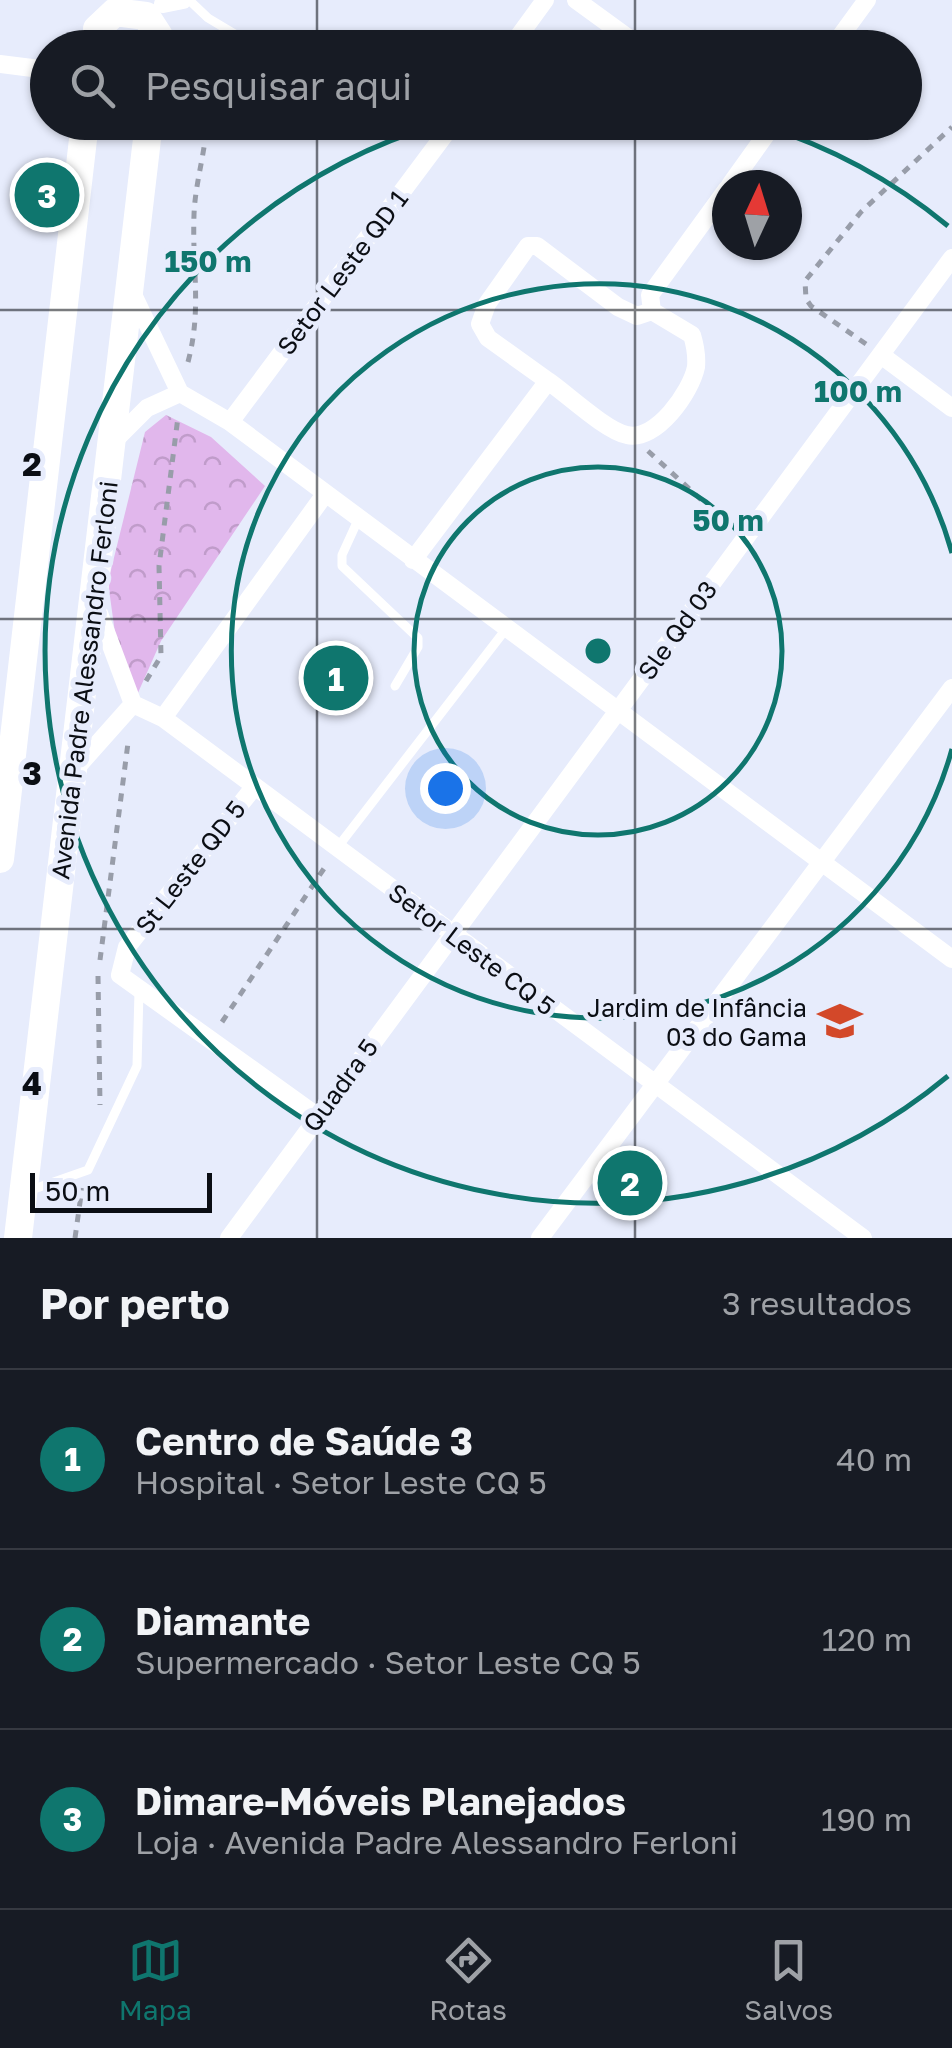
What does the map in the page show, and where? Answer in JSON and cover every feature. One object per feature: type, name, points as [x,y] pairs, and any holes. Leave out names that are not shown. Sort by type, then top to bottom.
[{"type":"main road","points":[[96,30],[100,0]]},
{"type":"main road","points":[[163,30],[174,1]]},
{"type":"main road","points":[[101,30],[115,12],[128,11],[146,16],[152,30]]},
{"type":"main road","points":[[0,859],[83,140]]},
{"type":"main road","name":"Avenida Padre Alessandro Ferloni","points":[[18,1238],[147,140]]},
{"type":"street","points":[[523,30],[545,0]]},
{"type":"street","points":[[576,0],[617,30]]},
{"type":"street","points":[[845,30],[867,0]]},
{"type":"street","points":[[0,64],[30,68]]},
{"type":"street","name":"Setor Leste QD 1","points":[[230,422],[441,140]]},
{"type":"street","points":[[740,170],[762,140]]},
{"type":"street","points":[[652,310],[638,316],[618,308],[537,246],[528,246],[487,304],[480,324],[488,338],[631,436],[655,428],[696,370],[692,336],[652,310],[650,295],[712,209]]},
{"type":"street","name":"Sle Qd 03","points":[[451,932],[952,258]]},
{"type":"street","points":[[130,288],[180,393],[230,422],[952,959]]},
{"type":"street","points":[[880,355],[952,408]]},
{"type":"street","points":[[413,560],[548,381]]},
{"type":"street","points":[[112,444],[147,408],[180,393]]},
{"type":"street","points":[[163,718],[325,494]]},
{"type":"street","points":[[73,773],[133,704],[94,598]]},
{"type":"street","points":[[540,1238],[952,688]]},
{"type":"street","name":"Setor Leste CQ 5","points":[[133,704],[163,718],[863,1238]]},
{"type":"street","name":"St Leste QD 5","points":[[139,992],[120,975],[126,947],[254,787]]},
{"type":"street","name":"Quadra 5","points":[[229,1238],[451,932]]},
{"type":"street","points":[[139,992],[317,1116]]},
{"type":"lane","points":[[174,1],[228,30]]},
{"type":"lane","points":[[358,520],[342,555],[342,566],[418,638],[418,647],[395,686]]},
{"type":"lane","points":[[338,848],[506,629]]},
{"type":"lane","points":[[24,1192],[88,1170],[137,1066],[139,992]]},
{"type":"path","points":[[880,355],[812,306],[806,299],[805,280],[862,212],[952,127]]},
{"type":"path","points":[[631,436],[744,539]]},
{"type":"path","points":[[210,1041],[338,848]]},
{"type":"green space","points":[[166,415],[211,437],[265,486],[161,641],[133,704],[118,655],[108,582],[145,432]]},
{"type":"place","name":"Dimare-Móveis Planejados","points":[[47,195]]},
{"type":"place","name":"Centro de Saúde 3","points":[[336,678]]},
{"type":"place","name":"Jardim de Infância 03 do Gama","points":[[840,1021]]},
{"type":"place","name":"Diamante","points":[[630,1183]]}]
